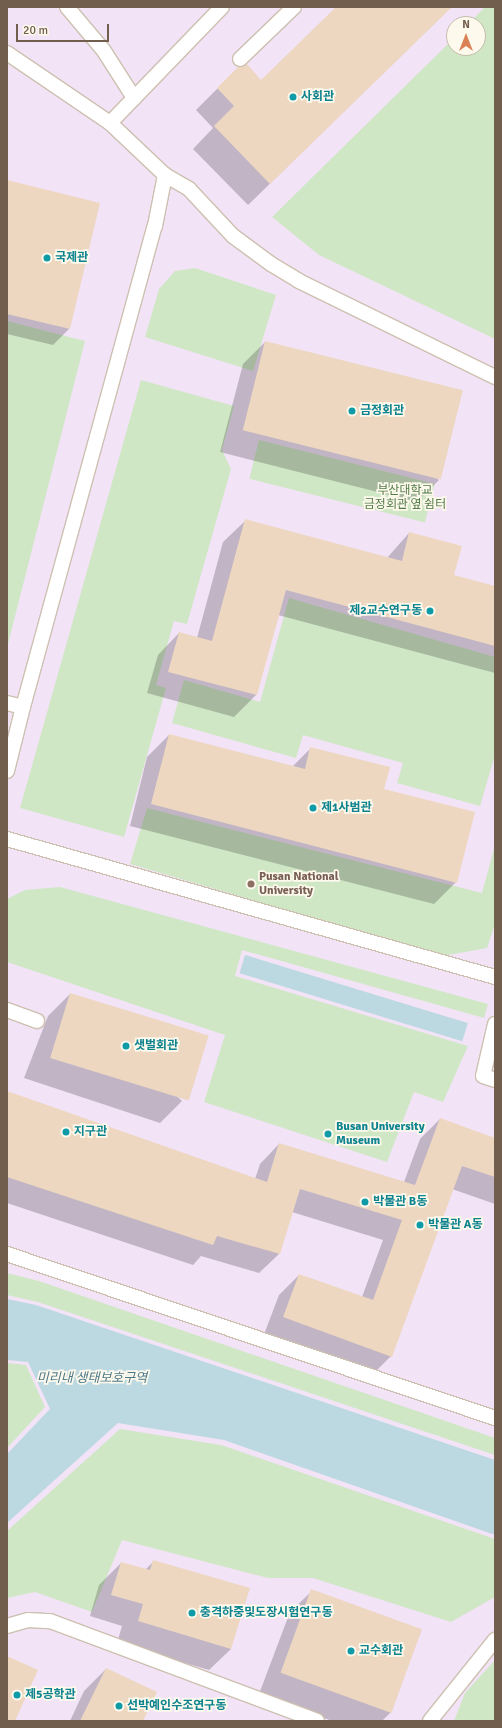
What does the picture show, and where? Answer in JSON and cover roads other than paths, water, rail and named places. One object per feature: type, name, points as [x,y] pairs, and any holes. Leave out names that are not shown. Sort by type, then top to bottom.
[{"type":"lane","points":[[67,7],[104,51],[134,98]]},
{"type":"lane","points":[[110,123],[222,7]]},
{"type":"lane","points":[[240,59],[294,7]]},
{"type":"lane","points":[[7,53],[110,123],[165,175],[189,189],[233,236],[299,281],[495,377]]},
{"type":"lane","points":[[7,771],[23,707],[155,226],[165,175]]},
{"type":"lane","points":[[7,703],[23,707]]},
{"type":"lane","points":[[7,839],[495,977]]},
{"type":"lane","points":[[7,1010],[37,1021]]},
{"type":"lane","points":[[495,1024],[483,1076],[495,1080]]},
{"type":"lane","points":[[7,1254],[495,1418]]},
{"type":"lane","points":[[7,1626],[28,1620],[50,1621],[317,1721]]},
{"type":"lane","points":[[430,1721],[495,1640]]},
{"type":"water","points":[[245,955],[468,1023],[462,1041],[239,973]]},
{"type":"water","name":"미리내 생태보호구역","points":[[7,1299],[36,1305],[495,1460],[495,1535],[224,1440],[118,1423],[7,1523],[7,1454],[50,1409],[28,1362],[7,1360]]},
{"type":"place","name":"사회관","points":[[293,97]]},
{"type":"place","name":"국제관","points":[[47,258]]},
{"type":"place","name":"금정회관","points":[[352,411]]},
{"type":"place","name":"제2교수연구동","points":[[430,611]]},
{"type":"place","name":"제1사범관","points":[[313,808]]},
{"type":"place","name":"Pusan National University","points":[[251,884]]},
{"type":"place","name":"샛벌회관","points":[[126,1046]]},
{"type":"place","name":"지구관","points":[[66,1132]]},
{"type":"place","name":"Busan University Museum","points":[[328,1134]]},
{"type":"place","name":"박물관 B동","points":[[365,1202]]},
{"type":"place","name":"박물관 A동","points":[[420,1225]]},
{"type":"place","name":"충격하중및도장시험연구동","points":[[192,1613]]},
{"type":"place","name":"교수회관","points":[[351,1651]]},
{"type":"place","name":"제5공학관","points":[[17,1695]]},
{"type":"place","name":"선박예인수조연구동","points":[[119,1706]]},
{"type":"park label","name":"부산대학교 금정회관 옆 쉼터","points":[[405,498]]}]
